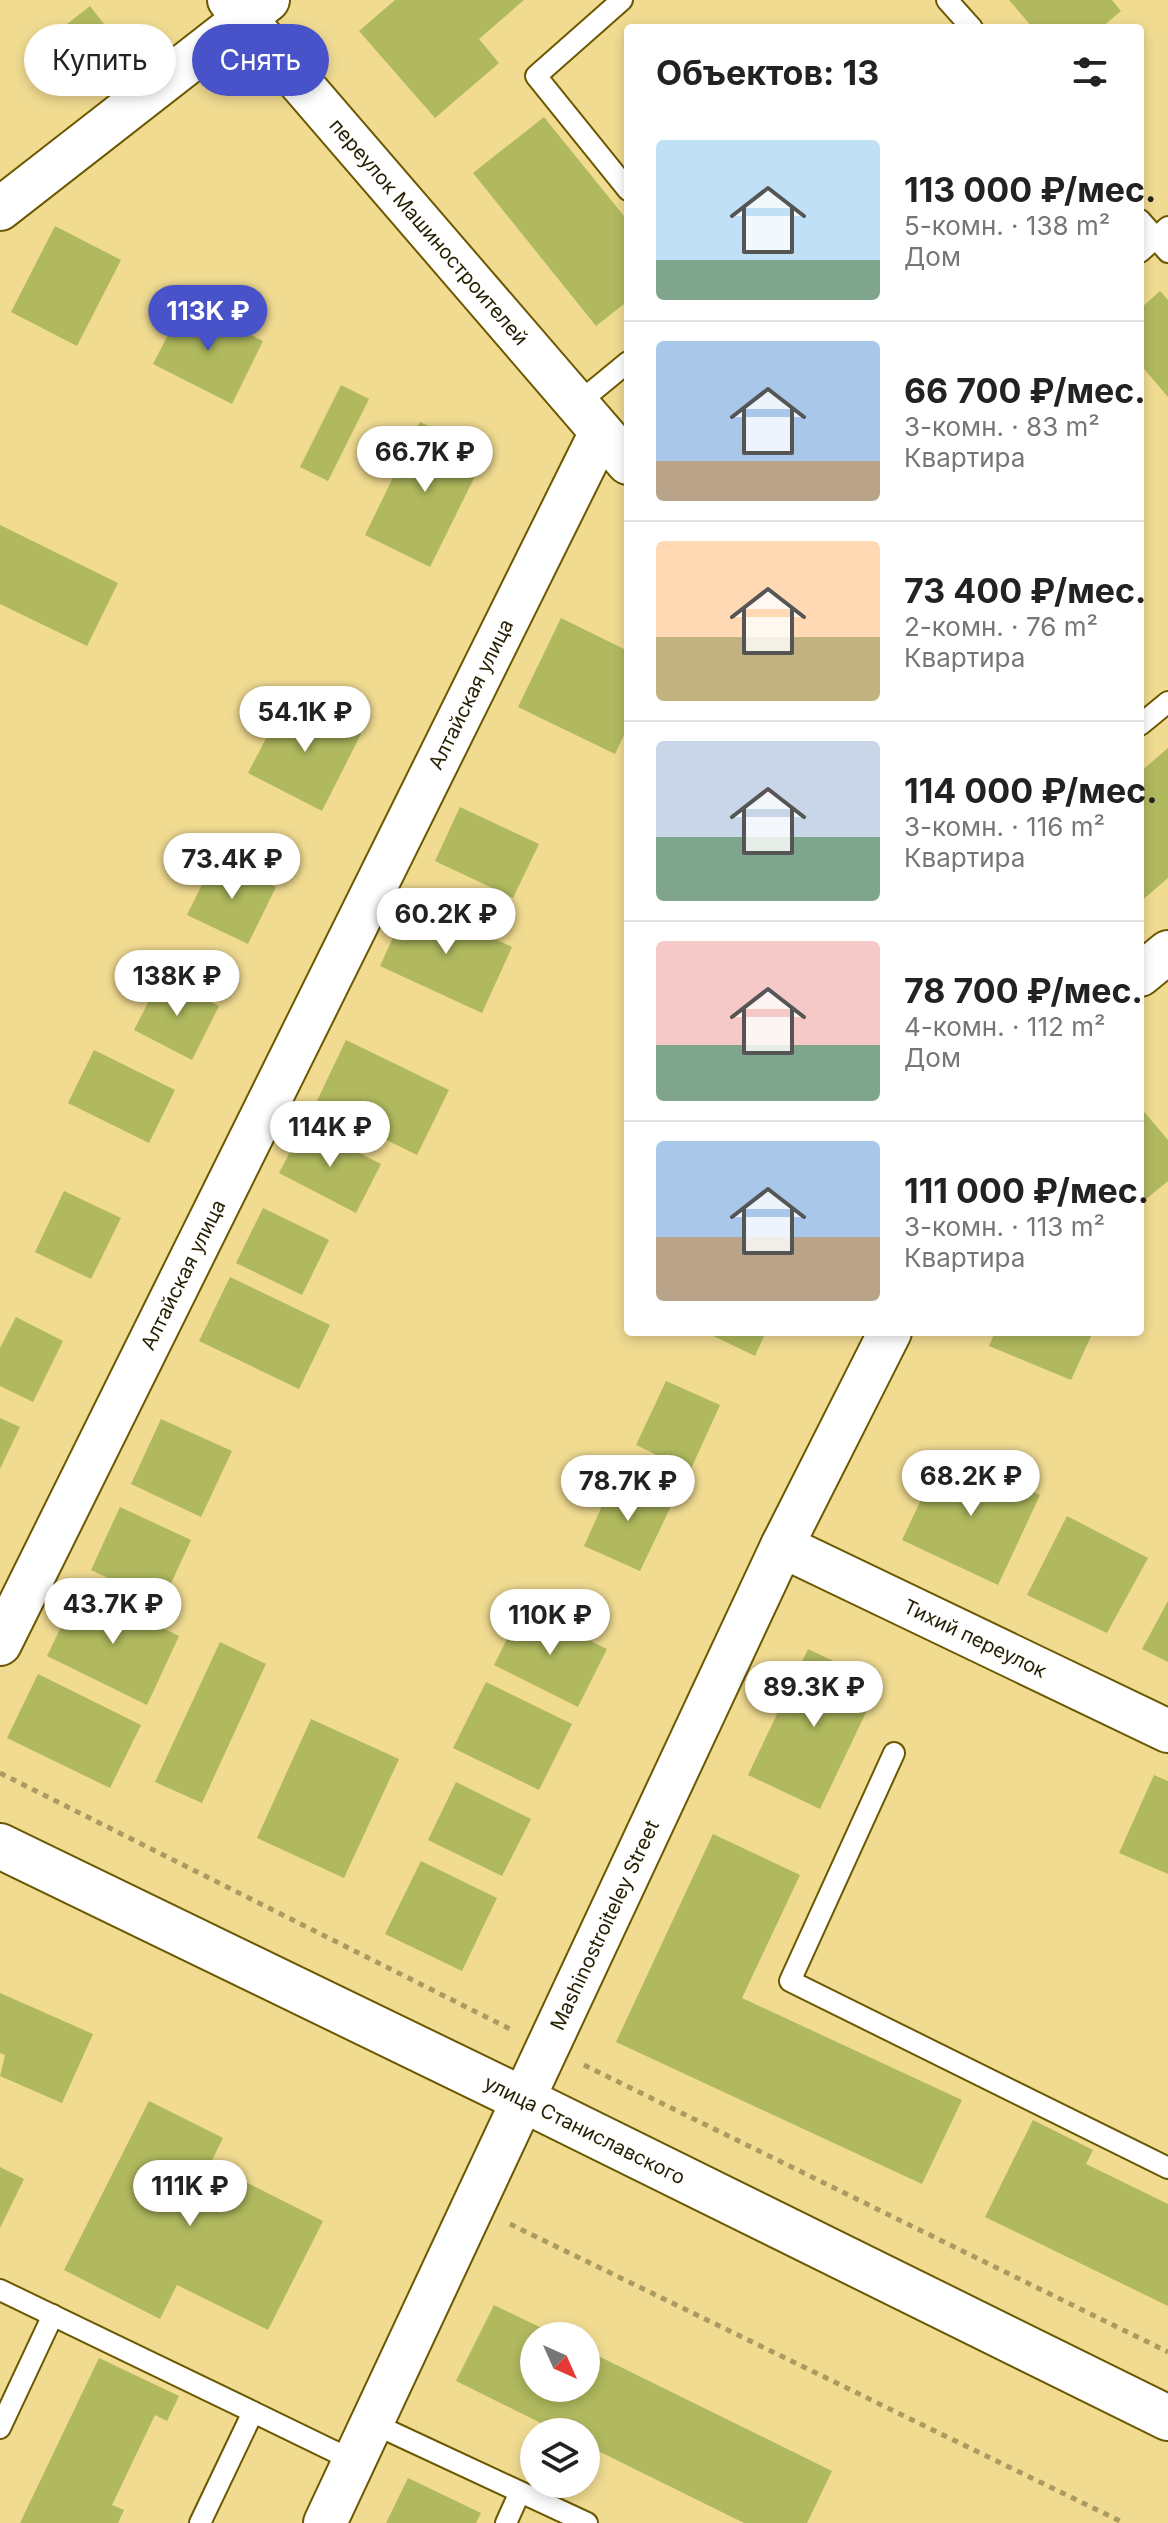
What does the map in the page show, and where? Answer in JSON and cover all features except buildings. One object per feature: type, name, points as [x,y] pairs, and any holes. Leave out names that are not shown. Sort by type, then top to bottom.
[{"type":"main road","name":"улица Станиславского","points":[[0,1846],[1168,2418]]},
{"type":"street","points":[[0,209],[247,6]]},
{"type":"street","name":"переулок Машиностроителей","points":[[247,6],[624,458]]},
{"type":"street","name":"Алтайская улица","points":[[0,1644],[589,418]]},
{"type":"street","points":[[1144,972],[1168,952]]},
{"type":"street","name":"Mashinostroiteley Street","points":[[325,2523],[782,1546],[888,1336]]},
{"type":"street","name":"Тихий переулок","points":[[782,1546],[1168,1731]]},
{"type":"lane","points":[[622,0],[536,76],[624,185]]},
{"type":"lane","points":[[947,0],[968,24]]},
{"type":"lane","points":[[1144,223],[1164,239],[1144,250]]},
{"type":"lane","points":[[589,418],[624,368]]},
{"type":"lane","points":[[1144,722],[1168,702]]},
{"type":"lane","points":[[894,1753],[790,1981],[1168,2168]]},
{"type":"lane","points":[[0,2290],[354,2461]]},
{"type":"lane","points":[[0,2428],[53,2315]]},
{"type":"lane","points":[[200,2523],[253,2412]]},
{"type":"lane","points":[[372,2423],[520,2492],[506,2523]]},
{"type":"lane","points":[[533,2498],[587,2523]]},
{"type":"path","points":[[473,2206],[1124,2523]]}]
